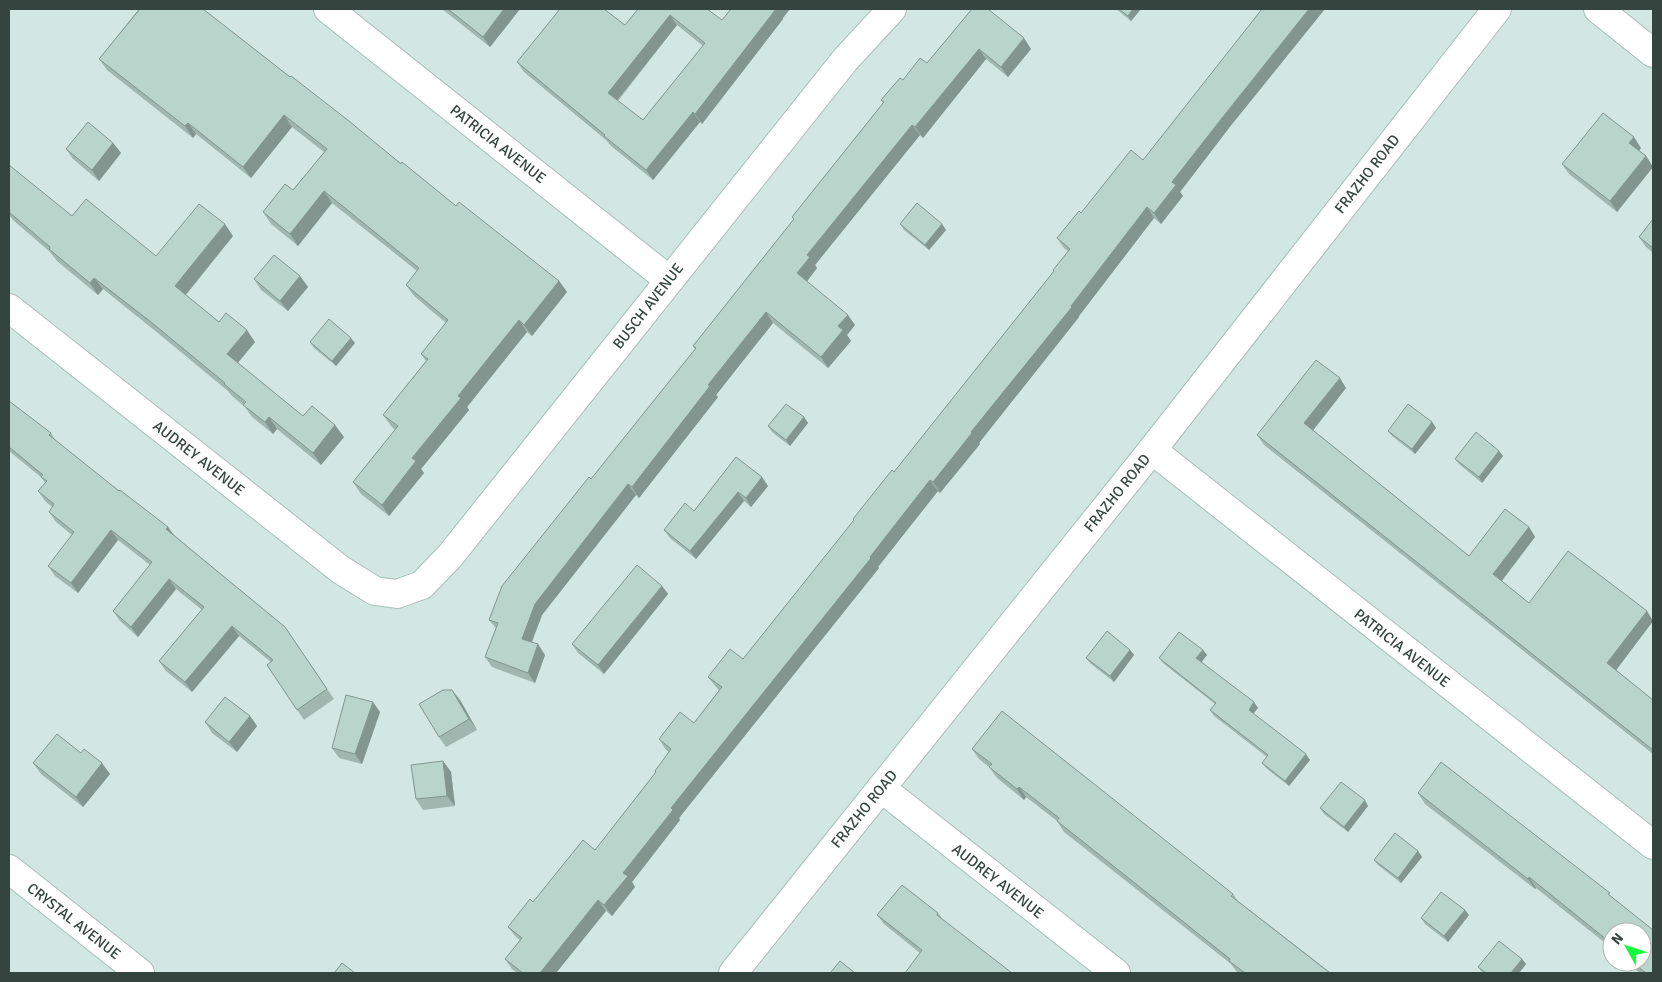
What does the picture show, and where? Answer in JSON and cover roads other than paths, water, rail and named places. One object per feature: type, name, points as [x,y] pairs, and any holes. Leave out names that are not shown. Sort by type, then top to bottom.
[{"type":"street","name":"PATRICIA AVENUE","points":[[328,9],[669,280]]},
{"type":"street","name":"BUSCH AVENUE","points":[[397,594],[422,585],[450,556],[845,60],[892,9]]},
{"type":"street","name":"FRAZHO ROAD","points":[[733,973],[1152,450],[1497,9]]},
{"type":"street","points":[[1598,9],[1653,53]]},
{"type":"street","name":"AUDREY AVENUE","points":[[9,308],[341,570],[375,591],[397,594]]},
{"type":"street","name":"PATRICIA AVENUE","points":[[1152,450],[1653,845]]},
{"type":"street","name":"AUDREY AVENUE","points":[[881,788],[1116,973]]},
{"type":"street","name":"CRYSTAL AVENUE","points":[[9,869],[140,973]]}]
